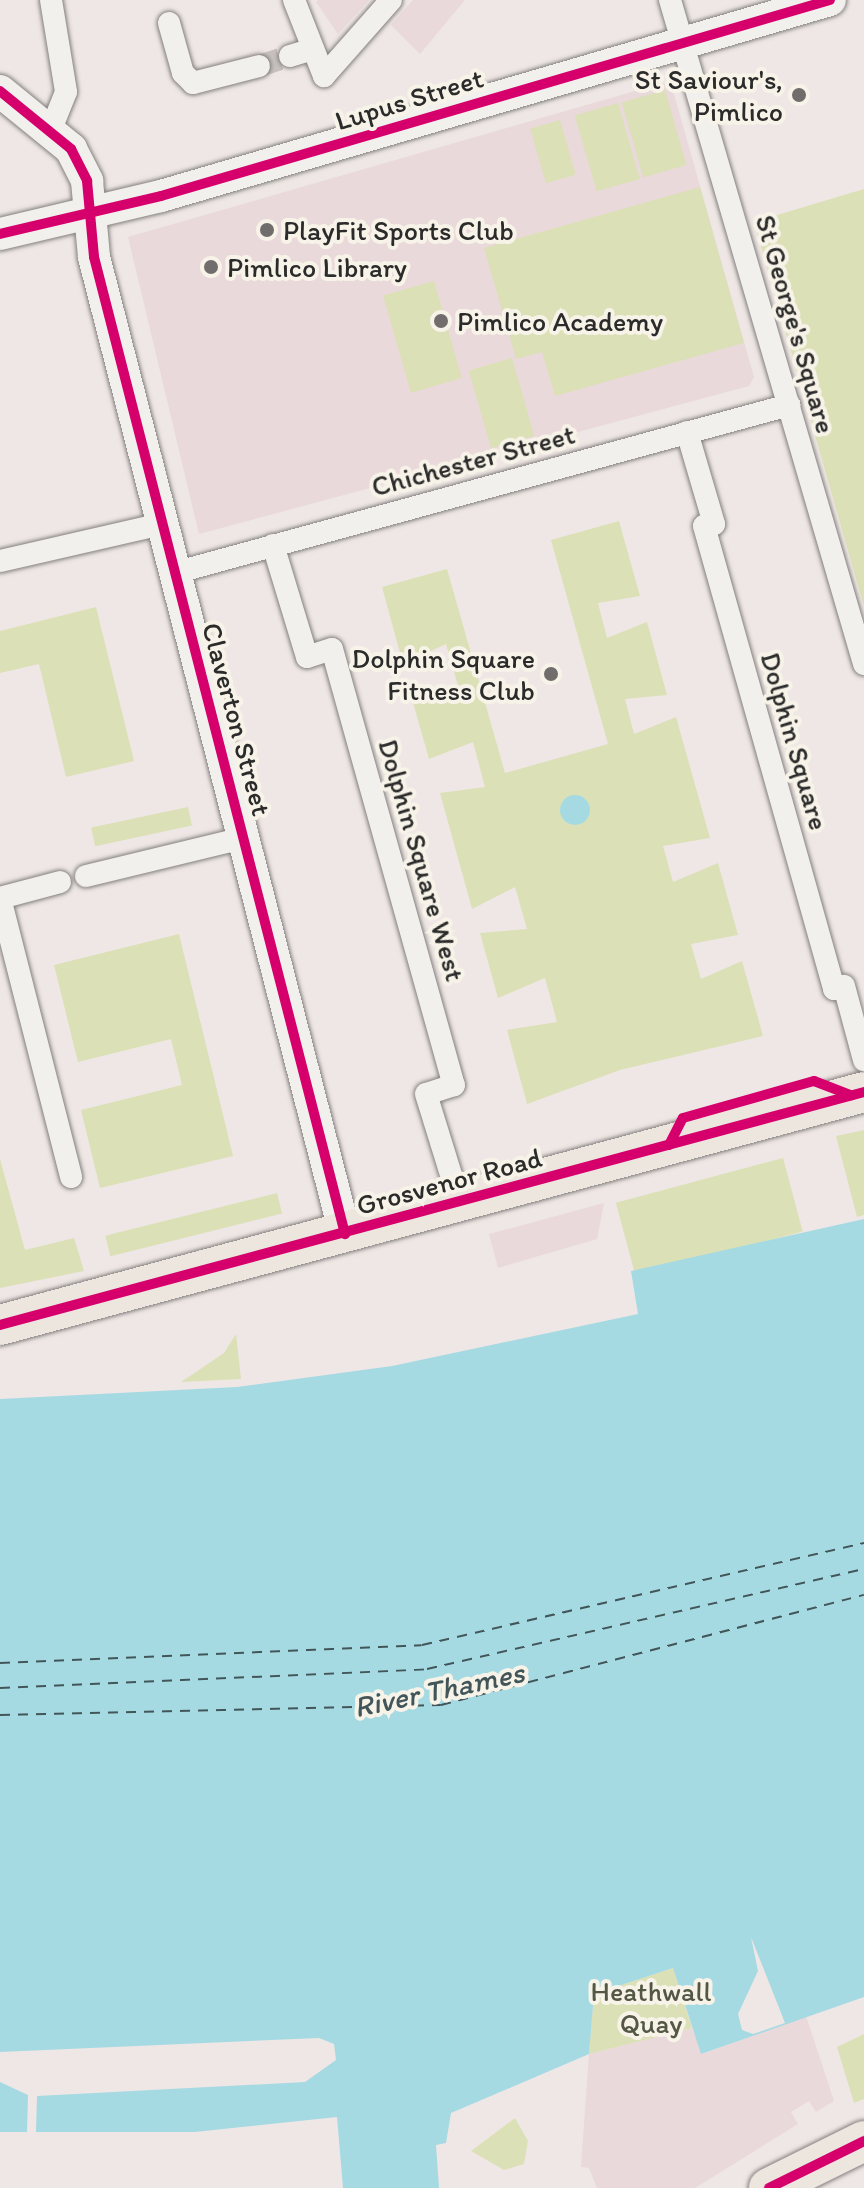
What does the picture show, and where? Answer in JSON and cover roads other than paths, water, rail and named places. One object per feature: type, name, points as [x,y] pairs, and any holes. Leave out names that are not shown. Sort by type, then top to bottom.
[{"type":"highway","name":"Grosvenor Road","points":[[0,1325],[460,1204],[864,1092]]},
{"type":"highway","points":[[769,2188],[864,2141]]},
{"type":"street","points":[[51,0],[66,79],[51,129]]},
{"type":"street","points":[[294,0],[324,76],[391,0]]},
{"type":"street","name":"St George's Square","points":[[670,0],[864,664]]},
{"type":"street","name":"Lupus Street","points":[[0,234],[88,216],[830,0]]},
{"type":"street","points":[[169,23],[183,73],[193,83],[259,66]]},
{"type":"street","points":[[290,56],[313,49]]},
{"type":"street","name":"Claverton Street","points":[[0,91],[51,129],[84,172],[88,216],[174,573],[345,1234]]},
{"type":"street","name":"Chichester Street","points":[[174,573],[789,405]]},
{"type":"street","name":"Dolphin Square","points":[[687,432],[714,524],[704,526],[834,989],[844,986],[864,1060]]},
{"type":"street","points":[[0,561],[162,524]]},
{"type":"street","name":"Dolphin Square West","points":[[273,545],[307,657],[332,649],[454,1085],[426,1094],[460,1204]]},
{"type":"street","points":[[86,876],[243,838]]},
{"type":"street","points":[[60,882],[0,898],[71,1177]]},
{"type":"water","points":[[575,795],[586,799],[590,810],[586,821],[575,825],[564,821],[560,810],[564,799]]},
{"type":"water","name":"River Thames","points":[[864,1219],[864,1997],[701,2054],[673,1968],[594,1994],[589,2054],[451,2113],[446,2143],[436,2145],[439,2188],[343,2188],[337,2117],[195,2132],[0,2132],[0,1399],[237,1387],[392,1366],[638,1314],[631,1271]]},
{"type":"tunnel","points":[[259,66],[290,56]]},
{"type":"place","name":"St Saviour's, Pimlico","points":[[799,95]]},
{"type":"place","name":"PlayFit Sports Club","points":[[267,230]]},
{"type":"place","name":"Pimlico Library","points":[[211,267]]},
{"type":"place","name":"Pimlico Academy","points":[[441,321]]},
{"type":"place","name":"Dolphin Square Fitness Club","points":[[551,674]]},
{"type":"park label","name":"Heathwall Quay","points":[[651,2007]]}]
